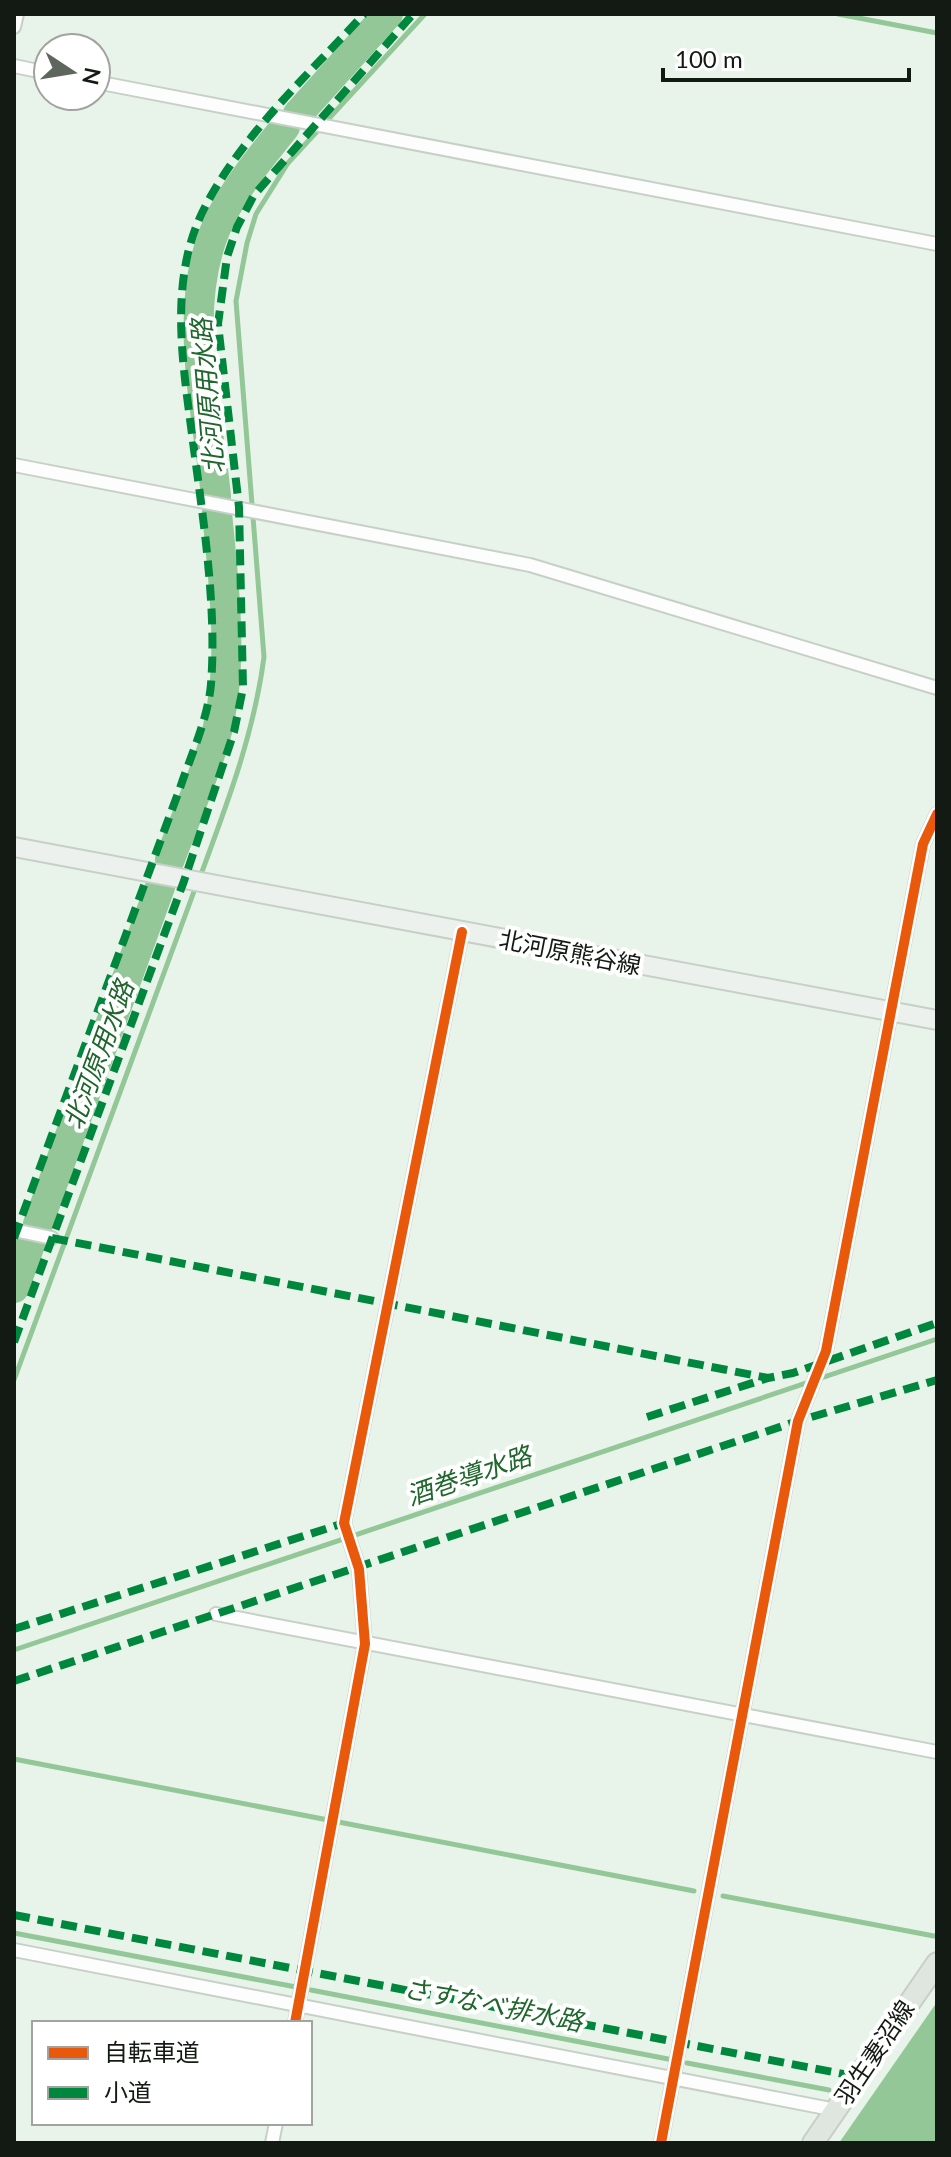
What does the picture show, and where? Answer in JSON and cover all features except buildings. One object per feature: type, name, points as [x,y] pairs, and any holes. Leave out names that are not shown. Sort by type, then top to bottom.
[{"type":"main road","name":"北河原熊谷線","points":[[14,847],[937,1020]]},
{"type":"main road","name":"羽生妻沼線","points":[[813,2143],[937,1963]]},
{"type":"street","points":[[14,27],[17,14]]},
{"type":"street","points":[[112,85],[937,244]]},
{"type":"street","points":[[14,465],[530,565],[937,688]]},
{"type":"street","points":[[661,2143],[798,1421],[826,1351],[888,1013],[937,814]]},
{"type":"street","points":[[295,2021],[365,1644],[359,1569],[344,1523],[462,932]]},
{"type":"street","points":[[15,1230],[52,1238]]},
{"type":"street","points":[[216,1614],[937,1752]]},
{"type":"street","points":[[14,1950],[836,2110]]},
{"type":"shaded area","points":[[937,2002],[937,2143],[839,2143]]},
{"type":"waterway","name":"北河原用水路","points":[[298,114],[388,14]]},
{"type":"waterway","points":[[200,877],[254,714],[264,657],[236,301],[247,243],[256,214],[288,163],[425,14]]},
{"type":"waterway","points":[[838,14],[937,33]]},
{"type":"waterway","name":"北河原用水路","points":[[216,496],[199,355],[201,284],[208,249],[221,217],[285,127]]},
{"type":"waterway","name":"北河原用水路","points":[[170,859],[215,739],[225,683],[226,626],[217,513]]},
{"type":"waterway","points":[[14,1380],[196,886]]},
{"type":"waterway","name":"北河原用水路","points":[[38,1224],[160,887]]},
{"type":"waterway","name":"北河原用水路","points":[[14,1288],[31,1242]]},
{"type":"waterway","name":"酒巻導水路","points":[[14,1650],[937,1339]]},
{"type":"waterway","points":[[14,1759],[694,1891]]},
{"type":"waterway","points":[[723,1896],[934,1936]]},
{"type":"waterway","name":"さすなべ排水路","points":[[14,1933],[296,1987]]},
{"type":"waterway","name":"さすなべ排水路","points":[[311,1990],[668,2059]]},
{"type":"waterway","name":"さすなべ排水路","points":[[687,2063],[829,2090]]},
{"type":"marked path","points":[[14,1238],[194,750],[209,697],[211,594],[185,382],[181,322],[186,262],[194,233],[206,205],[239,153],[364,14]]},
{"type":"marked path","points":[[14,1342],[184,881],[234,732],[243,688],[239,507],[218,324],[227,257],[237,227],[254,195],[413,14]]},
{"type":"marked path","points":[[52,1238],[768,1378],[793,1373],[937,1323]]},
{"type":"marked path","points":[[647,1417],[768,1378]]},
{"type":"marked path","points":[[14,1681],[798,1421],[937,1380]]},
{"type":"marked path","points":[[14,1629],[344,1523]]},
{"type":"marked path","points":[[14,1915],[859,2077]]},
{"type":"cycle path","points":[[661,2143],[798,1421],[826,1351],[923,844],[937,814]]},
{"type":"cycle path","points":[[295,2021],[365,1644],[359,1569],[344,1523],[462,932]]}]
